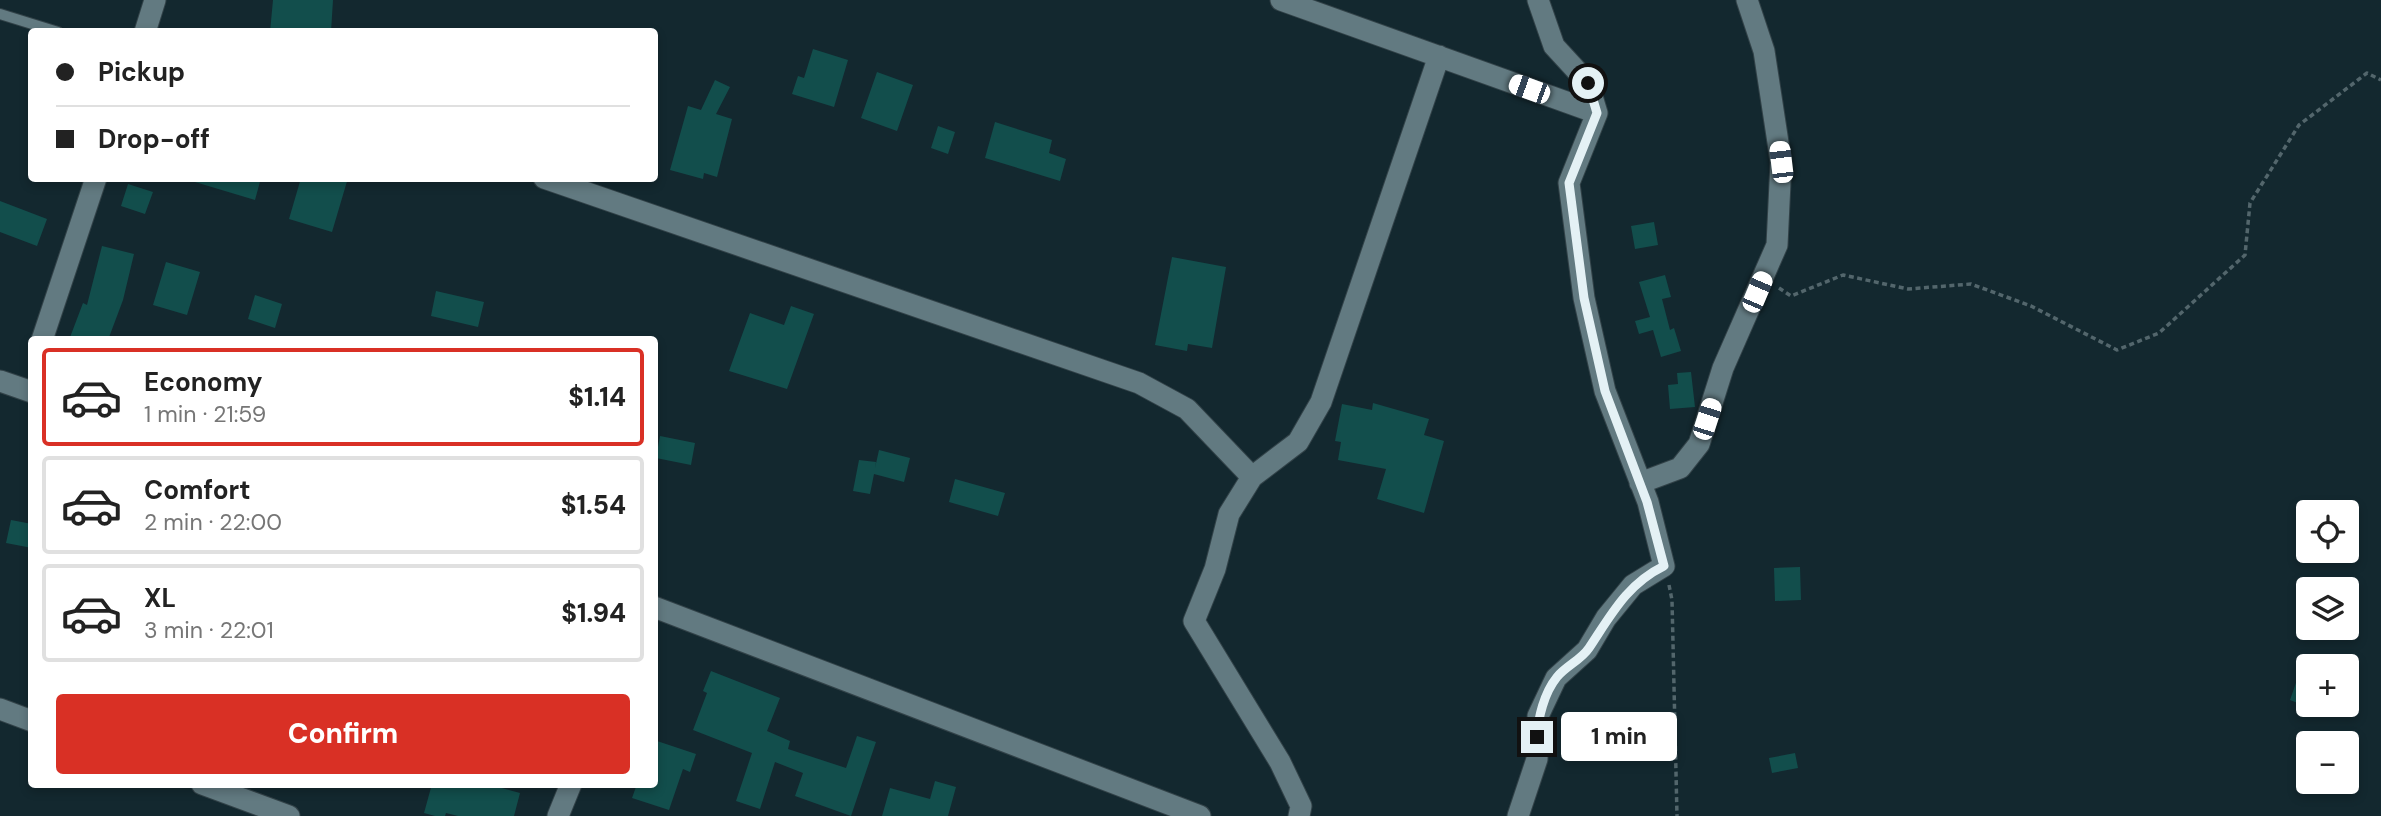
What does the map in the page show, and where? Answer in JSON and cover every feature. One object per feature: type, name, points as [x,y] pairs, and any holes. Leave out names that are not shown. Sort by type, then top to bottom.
[{"type":"street","points":[[146,28],[155,0]]},
{"type":"street","points":[[1281,0],[1597,113]]},
{"type":"street","points":[[1518,816],[1537,759],[1538,716],[1556,678],[1587,650],[1606,618],[1633,585],[1664,566],[1656,527],[1605,391],[1591,334],[1569,183],[1597,113],[1588,83],[1554,46],[1538,0]]},
{"type":"street","points":[[1640,483],[1679,468],[1699,444],[1723,368],[1777,245],[1781,162],[1764,51],[1747,0]]},
{"type":"street","points":[[1298,816],[1301,806],[1280,762],[1194,621],[1215,569],[1229,514],[1252,477],[1298,442],[1321,402],[1438,56]]},
{"type":"street","points":[[43,336],[95,182]]},
{"type":"street","points":[[556,182],[1139,383],[1187,410],[1252,477]]},
{"type":"street","points":[[0,381],[28,384]]},
{"type":"street","points":[[658,609],[1200,816]]},
{"type":"street","points":[[0,709],[28,720]]},
{"type":"street","points":[[213,788],[289,816]]},
{"type":"street","points":[[558,816],[569,788]]},
{"type":"lane","points":[[0,14],[45,28]]},
{"type":"path","points":[[1763,278],[1791,296],[1843,275],[1908,289],[1971,284],[2031,306],[2117,350],[2159,334],[2245,255],[2250,203],[2299,125],[2367,73],[2381,80]]},
{"type":"path","points":[[1664,566],[1672,600],[1677,816]]},
{"type":"building","points":[[273,0],[333,0],[331,28],[270,28]]},
{"type":"building","points":[[813,49],[848,60],[834,107],[792,94],[798,76],[804,78]]},
{"type":"building","points":[[877,72],[913,85],[897,131],[861,118]]},
{"type":"building","points":[[715,80],[730,87],[716,114],[732,119],[717,177],[704,173],[703,179],[670,170],[688,106],[701,110]]},
{"type":"building","points":[[995,122],[1052,140],[1049,153],[1066,159],[1060,181],[985,158]]},
{"type":"building","points":[[938,126],[955,132],[948,154],[931,148]]},
{"type":"building","points":[[195,182],[260,182],[255,200]]},
{"type":"building","points":[[300,182],[347,182],[332,232],[289,219]]},
{"type":"building","points":[[128,184],[153,192],[145,214],[121,206]]},
{"type":"building","points":[[0,201],[47,219],[37,246],[0,232]]},
{"type":"building","points":[[1654,222],[1658,245],[1635,249],[1631,226]]},
{"type":"building","points":[[102,246],[134,254],[123,300],[110,336],[71,336],[83,303],[87,305]]},
{"type":"building","points":[[1172,257],[1226,267],[1212,348],[1188,344],[1187,351],[1155,345]]},
{"type":"building","points":[[166,262],[200,272],[187,315],[153,305]]},
{"type":"building","points":[[1665,275],[1671,297],[1662,299],[1670,330],[1674,328],[1681,351],[1661,357],[1653,330],[1639,334],[1635,321],[1650,317],[1639,282]]},
{"type":"building","points":[[436,291],[484,302],[478,327],[431,316]]},
{"type":"building","points":[[255,295],[282,304],[275,328],[248,319]]},
{"type":"building","points":[[791,306],[814,314],[787,389],[729,371],[750,313],[784,325]]},
{"type":"building","points":[[1691,372],[1695,407],[1670,409],[1668,385],[1678,384],[1677,373]]},
{"type":"building","points":[[1373,403],[1429,419],[1424,435],[1444,441],[1424,513],[1377,499],[1386,469],[1338,460],[1341,442],[1335,441],[1342,404],[1372,410]]},
{"type":"building","points":[[660,436],[695,443],[691,465],[658,458]]},
{"type":"building","points":[[879,450],[910,458],[904,482],[874,474],[870,494],[853,491],[859,460],[876,462],[875,468]]},
{"type":"building","points":[[955,479],[1005,493],[998,516],[949,502]]},
{"type":"building","points":[[11,520],[28,523],[28,547],[6,543]]},
{"type":"building","points":[[1800,567],[1801,600],[1775,601],[1774,568]]},
{"type":"building","points":[[711,671],[780,698],[767,731],[790,741],[788,749],[846,768],[857,736],[876,742],[851,816],[795,796],[803,773],[775,762],[760,809],[736,801],[752,753],[693,730],[707,693],[703,691]]},
{"type":"building","points":[[2296,683],[2296,702],[2290,700]]},
{"type":"building","points":[[658,741],[696,754],[690,772],[683,769],[669,810],[632,798],[636,788],[658,788]]},
{"type":"building","points":[[1795,753],[1798,768],[1772,773],[1769,758]]},
{"type":"building","points":[[935,781],[956,787],[948,816],[882,816],[890,788],[930,799]]},
{"type":"building","points":[[431,788],[502,788],[520,793],[514,816],[458,816],[446,813],[445,816],[435,816],[424,813]]},
{"type":"route","points":[[1537,737],[1538,716],[1556,678],[1587,650],[1606,618],[1633,585],[1664,566],[1656,527],[1605,391],[1584,298],[1569,183],[1597,113],[1588,83]]}]
